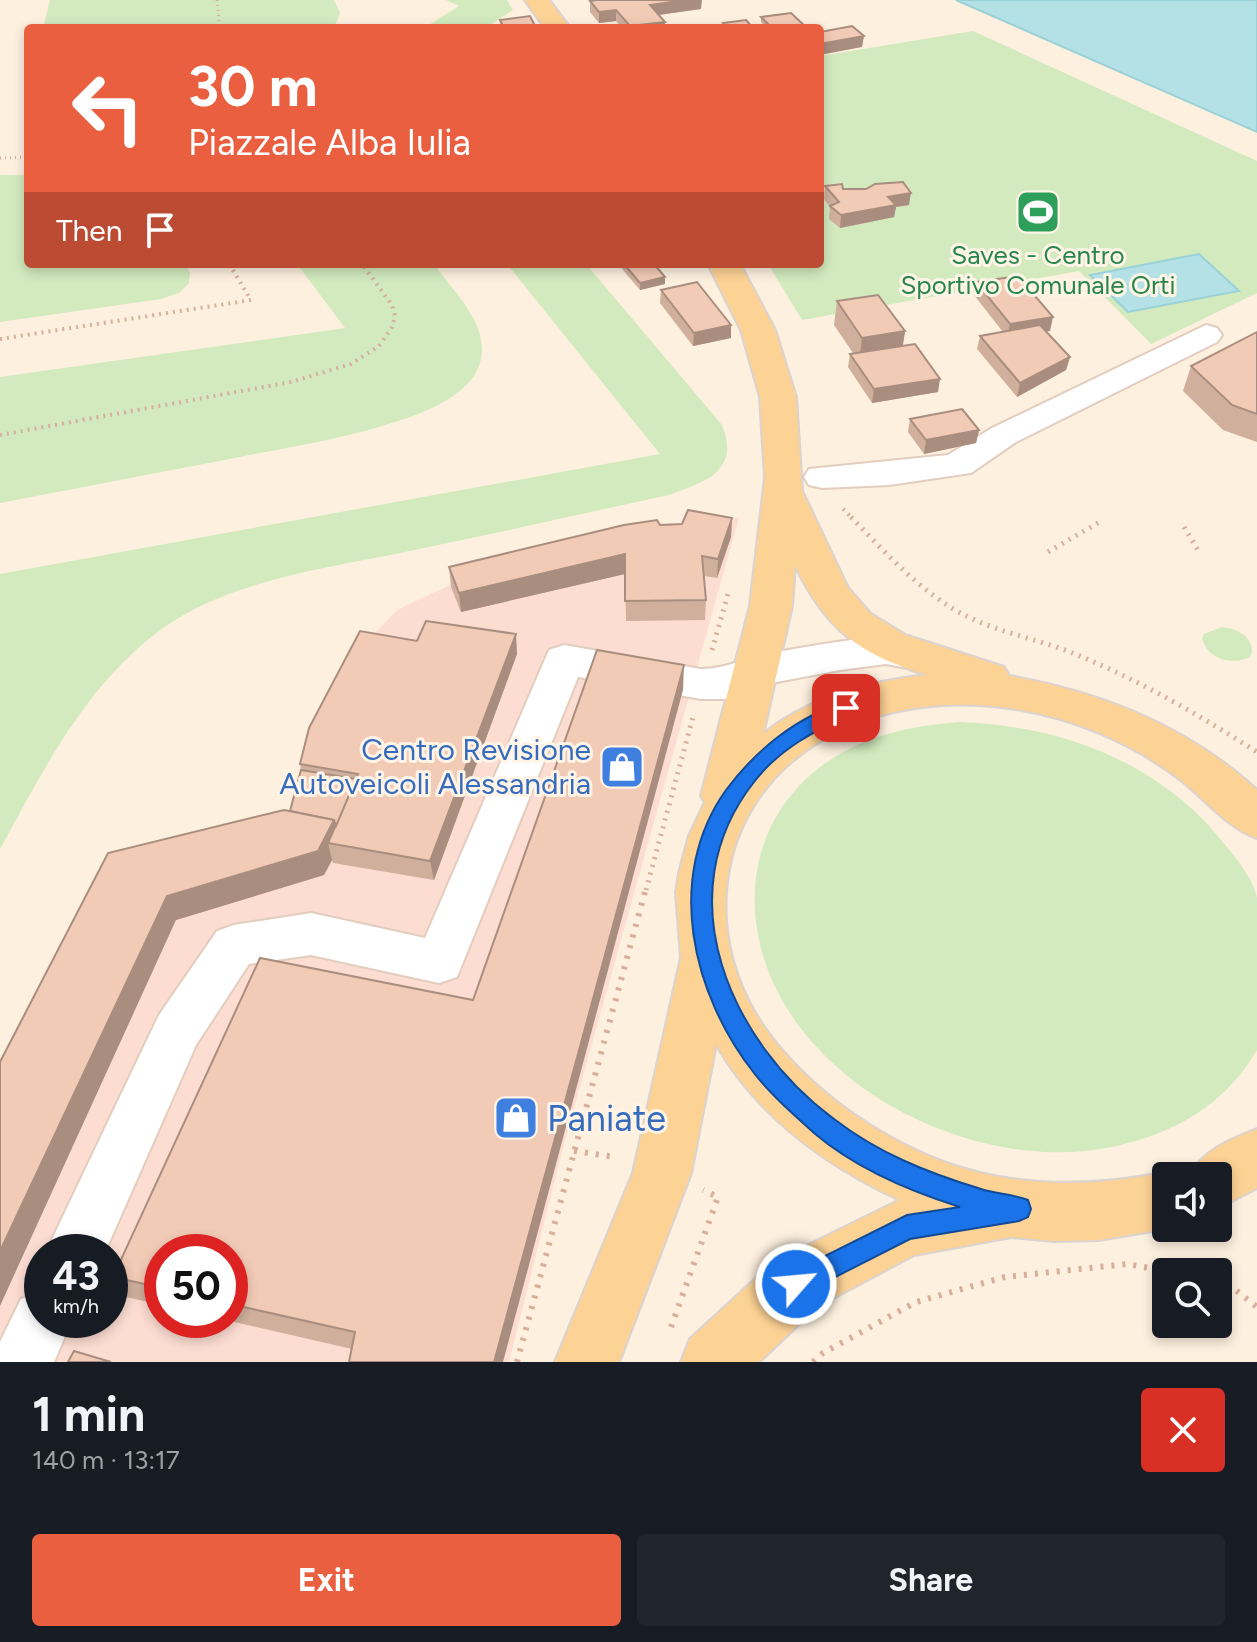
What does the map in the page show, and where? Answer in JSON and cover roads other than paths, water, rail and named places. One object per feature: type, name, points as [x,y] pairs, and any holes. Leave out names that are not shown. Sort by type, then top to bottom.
[{"type":"main road","points":[[537,0],[555,24]]},
{"type":"main road","points":[[726,268],[758,330],[842,610],[875,637],[918,655],[1129,726],[1170,748],[1209,775],[1253,812]]},
{"type":"main road","points":[[803,485],[718,823],[707,853],[701,920],[707,956],[722,1001],[747,1045],[781,1087],[824,1126],[873,1159],[928,1185],[988,1204],[1019,1209],[1098,1212],[1152,1203]]},
{"type":"main road","points":[[718,823],[749,774],[777,747],[827,716],[866,702],[907,693],[973,689],[1041,697],[1086,710]]},
{"type":"main road","points":[[587,1362],[662,1173],[707,956]]},
{"type":"main road","points":[[1232,1171],[1257,1156]]},
{"type":"main road","points":[[713,1362],[796,1284],[907,1227],[1019,1209]]},
{"type":"street","points":[[803,485],[958,465],[1004,435],[1206,335]]},
{"type":"street","points":[[83,1234],[177,1031],[234,946],[311,934],[439,962],[564,660],[701,684],[727,684],[757,671],[874,650],[918,655]]},
{"type":"street","points":[[22,1362],[33,1338]]},
{"type":"water","points":[[956,0],[1257,0],[1257,132]]},
{"type":"water","points":[[1199,254],[1239,291],[1128,312],[1090,275]]},
{"type":"place","name":"Saves - Centro Sportivo Comunale Orti","points":[[1038,212]]},
{"type":"place","name":"Centro Revisione Autoveicoli Alessandria","points":[[622,767]]},
{"type":"place","name":"Paniate","points":[[516,1118]]}]
